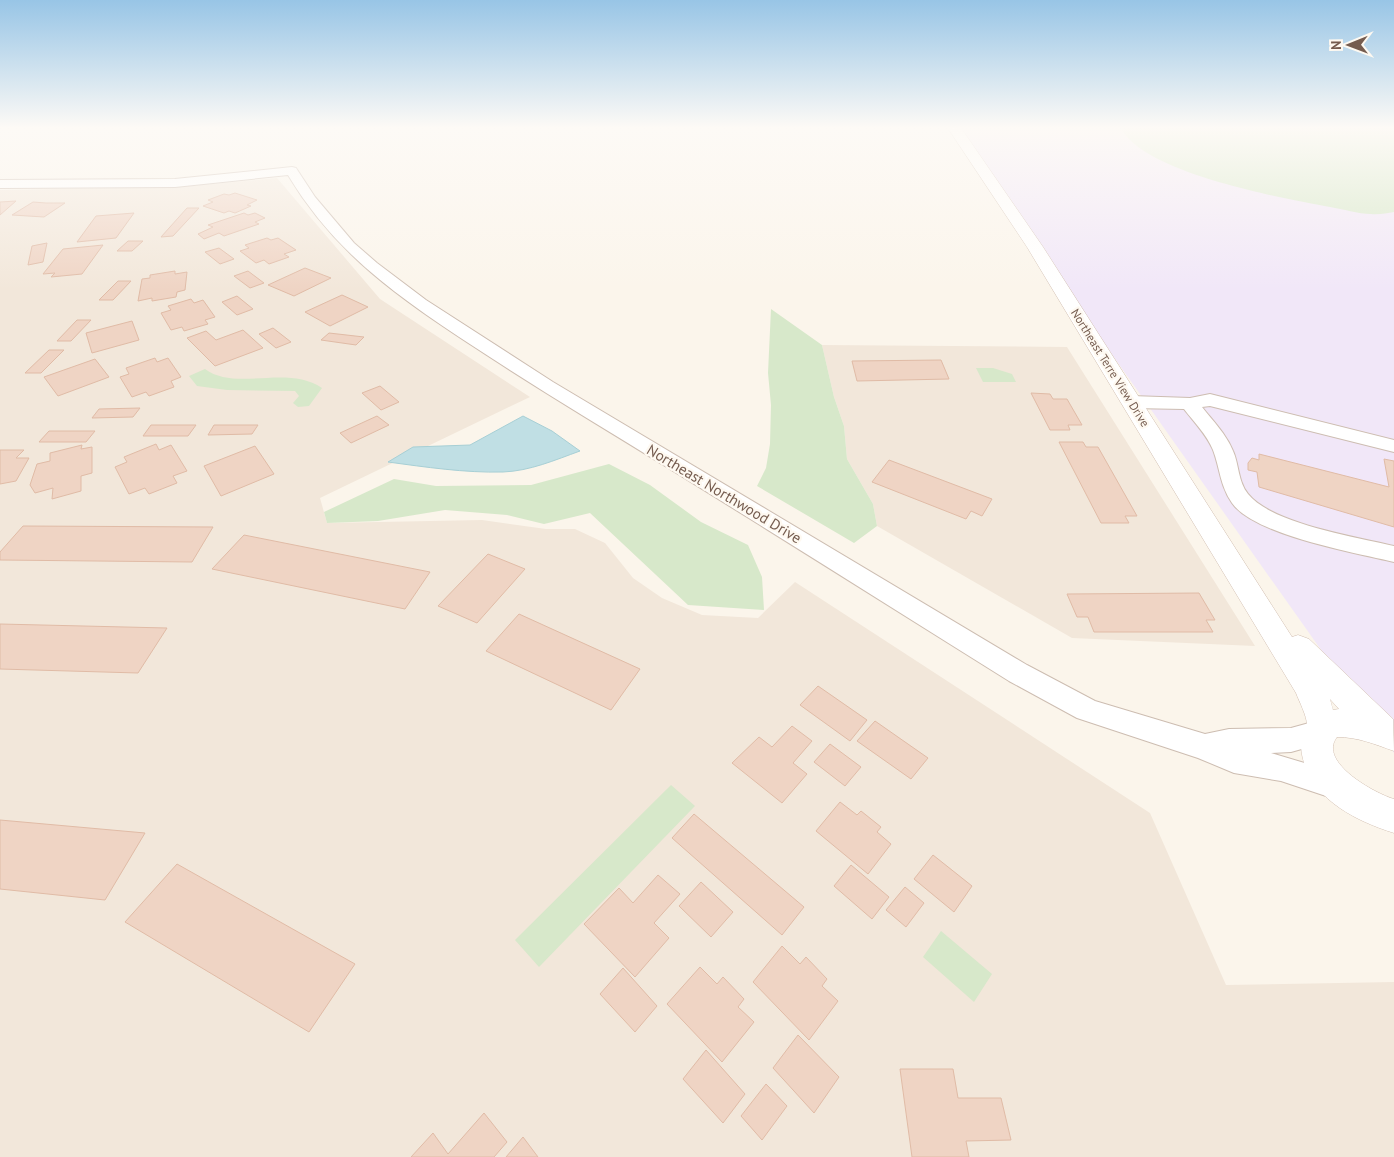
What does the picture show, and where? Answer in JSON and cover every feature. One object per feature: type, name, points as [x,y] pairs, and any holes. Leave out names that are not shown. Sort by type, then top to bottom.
[{"type":"main road","name":"Northeast Terre View Drive","points":[[991,182],[1035,247],[1262,611],[1288,656],[1310,688],[1322,731]]},
{"type":"main road","name":"Northeast Terre View Drive","points":[[1262,611],[1334,684],[1390,735]]},
{"type":"main road","points":[[1390,735],[1368,725],[1350,722],[1335,723],[1322,731],[1316,743],[1318,756],[1326,771],[1366,802],[1394,838]]},
{"type":"street","name":"Northeast Northwood Drive","points":[[0,184],[185,182]]},
{"type":"street","name":"Northeast Northwood Drive","points":[[298,182],[307,200],[332,230],[366,264],[410,297],[522,372],[1018,673],[1086,710],[1205,747],[1234,760],[1281,768],[1366,802]]},
{"type":"street","points":[[1131,402],[1190,404],[1210,400],[1394,446]]},
{"type":"street","points":[[1190,404],[1223,450],[1230,484],[1243,502],[1266,518],[1287,526],[1394,554]]},
{"type":"street","name":"Northeast Northwood Drive","points":[[1205,747],[1229,742],[1291,740],[1322,731]]},
{"type":"shaded area","points":[[233,182],[280,182],[380,299],[530,397],[320,498],[327,523],[482,520],[546,529],[575,529],[605,543],[633,578],[662,598],[702,615],[758,618],[795,582],[1150,813],[1226,985],[1394,982],[1394,1157],[0,1157],[0,190],[178,187]]},
{"type":"shaded area","points":[[990,182],[1394,182],[1394,753]]},
{"type":"shaded area","points":[[822,345],[1067,347],[1255,646],[1072,638],[877,526],[873,504],[847,459],[844,426],[834,397]]},
{"type":"green space","points":[[1220,182],[1394,182],[1394,212],[1366,214],[1249,190]]},
{"type":"green space","points":[[771,309],[822,345],[834,397],[844,426],[847,459],[873,504],[877,526],[854,543],[757,486],[766,468],[770,444],[771,405],[768,373]]},
{"type":"green space","points":[[976,368],[993,368],[1012,374],[1016,382],[983,382]]},
{"type":"green space","points":[[205,369],[217,375],[231,378],[293,378],[308,381],[322,388],[309,406],[298,407],[293,403],[299,396],[295,391],[227,390],[197,386],[189,376]]},
{"type":"green space","points":[[609,464],[650,485],[701,522],[748,545],[762,577],[764,610],[688,605],[590,513],[544,524],[507,515],[445,510],[378,521],[327,523],[324,512],[394,479],[436,486],[531,485]]},
{"type":"green space","points":[[671,785],[695,806],[539,967],[515,940]]},
{"type":"green space","points":[[941,931],[992,974],[974,1002],[923,957]]},
{"type":"water","points":[[523,416],[552,431],[580,451],[533,467],[503,472],[460,471],[388,462],[413,447],[470,445]]},
{"type":"building","points":[[235,193],[257,200],[247,205],[251,206],[235,213],[229,211],[224,213],[203,206],[213,202],[208,200],[224,194]]},
{"type":"building","points":[[16,201],[0,215],[0,202]]},
{"type":"building","points":[[33,202],[65,203],[44,217],[12,215]]},
{"type":"building","points":[[187,208],[199,208],[173,236],[161,237]]},
{"type":"building","points":[[134,213],[116,238],[77,242],[96,216]]},
{"type":"building","points":[[244,213],[248,215],[255,213],[265,218],[255,222],[259,224],[224,236],[219,233],[204,239],[198,234],[213,227],[208,225]]},
{"type":"building","points":[[267,238],[271,240],[278,238],[296,250],[284,254],[289,257],[269,264],[264,260],[256,263],[240,251],[249,248],[245,245]]},
{"type":"building","points":[[128,241],[143,241],[132,251],[117,251]]},
{"type":"building","points":[[47,243],[43,262],[28,265],[32,246]]},
{"type":"building","points":[[103,245],[82,274],[51,277],[55,273],[43,274],[63,249]]},
{"type":"building","points":[[219,248],[234,259],[220,264],[205,252]]},
{"type":"building","points":[[305,268],[331,278],[294,296],[268,285]]},
{"type":"building","points":[[175,271],[175,274],[187,272],[185,290],[177,292],[176,297],[152,301],[152,298],[138,301],[142,279],[150,278],[150,275]]},
{"type":"building","points":[[248,271],[264,283],[250,288],[234,276]]},
{"type":"building","points":[[118,281],[131,281],[113,300],[99,300]]},
{"type":"building","points":[[342,295],[368,307],[330,326],[305,312]]},
{"type":"building","points":[[237,296],[253,309],[237,315],[222,302]]},
{"type":"building","points":[[191,299],[194,303],[203,300],[215,317],[205,320],[208,324],[184,331],[182,327],[171,330],[161,313],[171,310],[168,306]]},
{"type":"building","points":[[77,320],[91,320],[71,341],[57,341]]},
{"type":"building","points":[[132,321],[139,340],[92,353],[86,333]]},
{"type":"building","points":[[273,328],[291,342],[276,348],[259,334]]},
{"type":"building","points":[[243,330],[263,348],[215,366],[187,338],[206,331],[216,340]]},
{"type":"building","points":[[329,333],[364,337],[356,345],[321,340]]},
{"type":"building","points":[[49,350],[64,350],[41,373],[25,373]]},
{"type":"building","points":[[155,358],[157,362],[168,358],[181,377],[171,381],[174,387],[149,396],[146,392],[132,397],[120,377],[129,374],[126,368]]},
{"type":"building","points":[[95,359],[109,377],[58,396],[44,377]]},
{"type":"building","points":[[941,360],[949,379],[857,381],[852,361]]},
{"type":"building","points":[[380,386],[399,402],[381,410],[362,393]]},
{"type":"building","points":[[1031,393],[1050,394],[1053,399],[1067,399],[1082,425],[1068,425],[1070,430],[1050,430]]},
{"type":"building","points":[[140,408],[133,417],[92,418],[99,409]]},
{"type":"building","points":[[377,416],[389,425],[351,443],[340,433]]},
{"type":"building","points":[[151,425],[196,425],[188,436],[143,436]]},
{"type":"building","points":[[214,425],[258,425],[252,434],[208,435]]},
{"type":"building","points":[[49,431],[95,431],[86,442],[39,442]]},
{"type":"building","points":[[1059,442],[1083,442],[1086,447],[1098,447],[1137,516],[1125,516],[1129,523],[1101,523]]},
{"type":"building","points":[[156,444],[159,450],[171,445],[187,471],[173,476],[177,483],[149,494],[145,488],[129,494],[115,467],[127,462],[124,457]]},
{"type":"building","points":[[82,445],[81,449],[92,447],[92,473],[81,476],[81,491],[52,499],[53,488],[35,493],[30,485],[37,464],[50,461],[50,453]]},
{"type":"building","points":[[255,446],[274,474],[221,496],[204,466]]},
{"type":"building","points":[[0,450],[24,450],[16,458],[29,458],[16,481],[0,484]]},
{"type":"building","points":[[1259,454],[1389,487],[1384,459],[1394,461],[1394,527],[1259,487],[1257,472],[1248,470],[1248,463],[1252,458],[1259,460]]},
{"type":"building","points":[[889,460],[992,499],[982,516],[971,511],[966,519],[872,482]]},
{"type":"building","points":[[23,526],[213,527],[192,562],[0,560],[0,552]]},
{"type":"building","points":[[244,535],[430,572],[405,609],[212,569]]},
{"type":"building","points":[[488,554],[525,569],[477,623],[438,606]]},
{"type":"building","points":[[1199,593],[1215,620],[1206,620],[1213,632],[1094,632],[1088,617],[1077,617],[1067,594]]},
{"type":"building","points":[[519,614],[640,669],[611,710],[486,651]]},
{"type":"building","points":[[0,624],[167,628],[138,673],[0,669]]},
{"type":"building","points":[[818,686],[867,720],[850,741],[800,705]]},
{"type":"building","points":[[875,721],[928,758],[911,779],[857,741]]},
{"type":"building","points":[[792,726],[812,741],[793,763],[807,774],[782,803],[732,763],[759,737],[772,747]]},
{"type":"building","points":[[830,744],[861,767],[845,786],[814,762]]},
{"type":"building","points":[[840,802],[857,815],[861,811],[881,827],[877,832],[891,844],[868,874],[816,831]]},
{"type":"building","points":[[694,814],[804,907],[782,935],[672,838]]},
{"type":"building","points":[[0,820],[145,833],[105,900],[0,889]]},
{"type":"building","points":[[933,855],[972,886],[954,912],[914,879]]},
{"type":"building","points":[[177,864],[355,964],[309,1032],[125,922]]},
{"type":"building","points":[[851,865],[889,897],[872,919],[834,886]]},
{"type":"building","points":[[658,875],[680,894],[654,923],[669,938],[635,977],[584,924],[619,888],[633,903]]},
{"type":"building","points":[[701,882],[733,912],[711,937],[679,906]]},
{"type":"building","points":[[905,887],[924,903],[906,927],[886,910]]},
{"type":"building","points":[[782,946],[800,964],[806,957],[827,979],[822,986],[838,1001],[809,1040],[753,982]]},
{"type":"building","points":[[700,967],[717,984],[723,977],[744,999],[738,1007],[754,1022],[722,1062],[667,1004]]},
{"type":"building","points":[[623,968],[657,1006],[635,1032],[600,994]]},
{"type":"building","points":[[798,1035],[839,1077],[814,1113],[773,1068]]},
{"type":"building","points":[[706,1050],[745,1094],[723,1123],[683,1079]]},
{"type":"building","points":[[900,1069],[953,1069],[958,1098],[1001,1098],[1011,1140],[966,1141],[969,1157],[912,1157]]},
{"type":"building","points":[[766,1084],[787,1106],[762,1140],[741,1116]]},
{"type":"building","points":[[484,1113],[507,1142],[494,1157],[411,1157],[433,1133],[448,1154]]},
{"type":"building","points":[[523,1137],[538,1157],[506,1157]]}]
